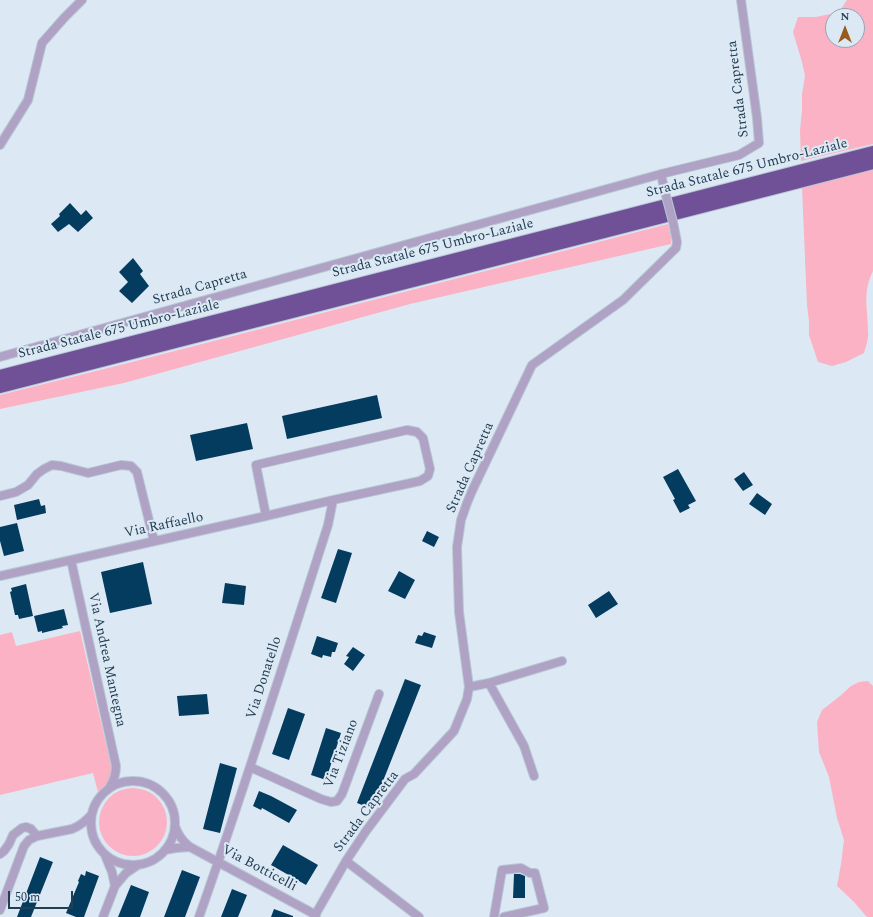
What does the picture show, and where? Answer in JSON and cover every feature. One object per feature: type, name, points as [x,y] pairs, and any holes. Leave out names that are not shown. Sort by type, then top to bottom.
[{"type":"highway","name":"Strada Statale 675 Umbro-Laziale","points":[[0,376],[873,152]]},
{"type":"highway","name":"Strada Statale 675 Umbro-Laziale","points":[[0,387],[873,163]]},
{"type":"street","points":[[0,145],[28,100],[42,43],[82,0]]},
{"type":"street","name":"Strada Capretta","points":[[0,358],[661,174],[739,155],[759,143],[741,0]]},
{"type":"street","name":"Strada Capretta","points":[[315,916],[346,861],[366,831],[405,779],[414,774],[454,731],[467,699],[469,687],[459,612],[457,547],[461,520],[467,503],[532,365],[623,300],[676,248],[677,242],[673,222],[661,174]]},
{"type":"street","name":"Via Raffaello","points":[[0,576],[266,516],[332,500],[420,481],[428,476],[430,469],[423,438],[417,432],[407,430],[256,465],[266,516]]},
{"type":"street","points":[[0,496],[16,492],[28,485],[44,469],[52,465],[88,473],[121,465],[131,466],[137,472],[154,541]]},
{"type":"street","name":"Via Donatello","points":[[199,917],[219,862],[328,525],[332,500]]},
{"type":"street","name":"Via Andrea Mantegna","points":[[71,560],[116,766],[113,781],[107,790]]},
{"type":"street","points":[[469,687],[489,683],[562,661]]},
{"type":"street","points":[[489,683],[524,746],[534,776]]},
{"type":"street","name":"Via Tiziano","points":[[250,767],[321,799],[332,802],[337,801],[342,794],[379,694]]},
{"type":"street","points":[[116,766],[123,774],[134,781]]},
{"type":"street","points":[[96,843],[91,829],[92,814],[97,801],[107,790],[120,783],[134,781],[148,784],[160,792],[170,803],[173,809],[175,824],[169,844],[159,856],[126,873],[115,886],[103,917]]},
{"type":"street","points":[[0,910],[24,846],[29,840],[37,836],[72,829],[85,822],[92,814]]},
{"type":"street","name":"Via Botticelli","points":[[175,824],[180,836],[190,847],[315,916]]},
{"type":"street","points":[[0,854],[9,844],[13,835],[22,828],[26,827],[31,829],[37,836]]},
{"type":"street","points":[[72,829],[87,833],[93,839],[104,854],[112,872],[115,886]]},
{"type":"street","points":[[165,850],[190,847]]},
{"type":"street","points":[[104,854],[124,864],[139,865]]},
{"type":"street","points":[[346,861],[419,917]]},
{"type":"street","points":[[494,917],[502,870],[521,868],[530,873],[535,873],[544,908],[504,917]]},
{"type":"shaded area","points":[[847,0],[873,0],[873,144],[801,161],[800,130],[802,94],[805,76],[793,32],[798,17],[816,17],[825,15],[825,48],[865,48],[865,8],[842,8]]},
{"type":"shaded area","points":[[873,170],[873,271],[868,287],[866,301],[867,342],[864,353],[846,362],[832,366],[818,362],[809,335],[802,187]]},
{"type":"shaded area","points":[[668,224],[671,244],[410,304],[124,383],[0,409],[0,395]]},
{"type":"shaded area","points":[[80,631],[112,770],[111,777],[98,792],[93,773],[0,795],[0,635],[12,632],[16,646]]},
{"type":"shaded area","points":[[868,681],[873,686],[873,917],[866,916],[837,886],[844,840],[837,818],[829,777],[819,752],[817,722],[822,710],[851,686],[859,682]]},
{"type":"shaded area","points":[[133,788],[146,791],[157,798],[164,809],[167,822],[164,835],[157,846],[146,853],[133,856],[120,853],[109,846],[102,835],[99,822],[102,809],[109,798],[120,791]]},
{"type":"building","points":[[70,203],[81,215],[86,210],[93,218],[78,232],[69,224],[58,232],[51,224],[60,216],[59,214]]},
{"type":"building","points":[[133,258],[143,271],[140,274],[149,286],[132,303],[119,291],[128,282],[119,272]]},
{"type":"building","points":[[377,395],[382,418],[287,439],[282,416]]},
{"type":"building","points":[[247,423],[253,449],[196,461],[190,435]]},
{"type":"building","points":[[678,469],[696,501],[688,505],[690,508],[680,513],[673,500],[675,499],[663,477]]},
{"type":"building","points":[[744,472],[753,485],[743,491],[734,479]]},
{"type":"building","points":[[757,493],[772,504],[765,515],[749,504]]},
{"type":"building","points":[[39,499],[41,506],[45,505],[46,513],[17,520],[14,505]]},
{"type":"building","points":[[17,523],[24,551],[4,556],[0,541],[0,527]]},
{"type":"building","points":[[427,531],[439,537],[434,547],[422,541]]},
{"type":"building","points":[[338,549],[352,553],[336,603],[321,598]]},
{"type":"building","points":[[143,562],[152,604],[110,613],[101,572]]},
{"type":"building","points":[[399,571],[415,580],[405,599],[388,591]]},
{"type":"building","points":[[225,583],[246,586],[244,605],[222,603]]},
{"type":"building","points":[[26,584],[33,616],[19,619],[18,615],[15,615],[10,592],[12,591],[11,588]]},
{"type":"building","points":[[609,591],[618,604],[596,618],[588,605]]},
{"type":"building","points":[[64,609],[68,625],[62,626],[63,628],[42,633],[42,631],[38,632],[34,616]]},
{"type":"building","points":[[424,632],[436,636],[432,648],[415,643],[418,635],[422,636]]},
{"type":"building","points":[[317,636],[338,643],[335,652],[332,652],[331,657],[323,655],[322,658],[311,654]]},
{"type":"building","points":[[353,647],[365,655],[353,671],[344,664],[349,657],[346,656]]},
{"type":"building","points":[[405,679],[421,685],[372,809],[357,803]]},
{"type":"building","points":[[207,694],[209,714],[179,716],[177,696]]},
{"type":"building","points":[[288,708],[305,714],[289,760],[272,754]]},
{"type":"building","points":[[326,728],[341,733],[326,780],[311,775]]},
{"type":"building","points":[[220,763],[237,768],[220,833],[203,829]]},
{"type":"building","points":[[259,791],[297,810],[289,823],[262,808],[261,810],[253,806]]},
{"type":"building","points":[[283,845],[318,865],[306,885],[271,865]]},
{"type":"building","points":[[40,857],[53,862],[31,917],[17,917]]},
{"type":"building","points":[[182,870],[200,877],[185,917],[164,917]]},
{"type":"building","points":[[86,871],[99,876],[84,917],[76,917],[66,913],[81,874],[85,876]]},
{"type":"building","points":[[514,874],[525,876],[525,898],[513,898]]},
{"type":"building","points":[[131,885],[149,892],[140,917],[118,917]]},
{"type":"building","points":[[232,889],[247,895],[238,917],[221,917]]},
{"type":"building","points":[[274,909],[293,916],[293,917],[271,917]]}]
